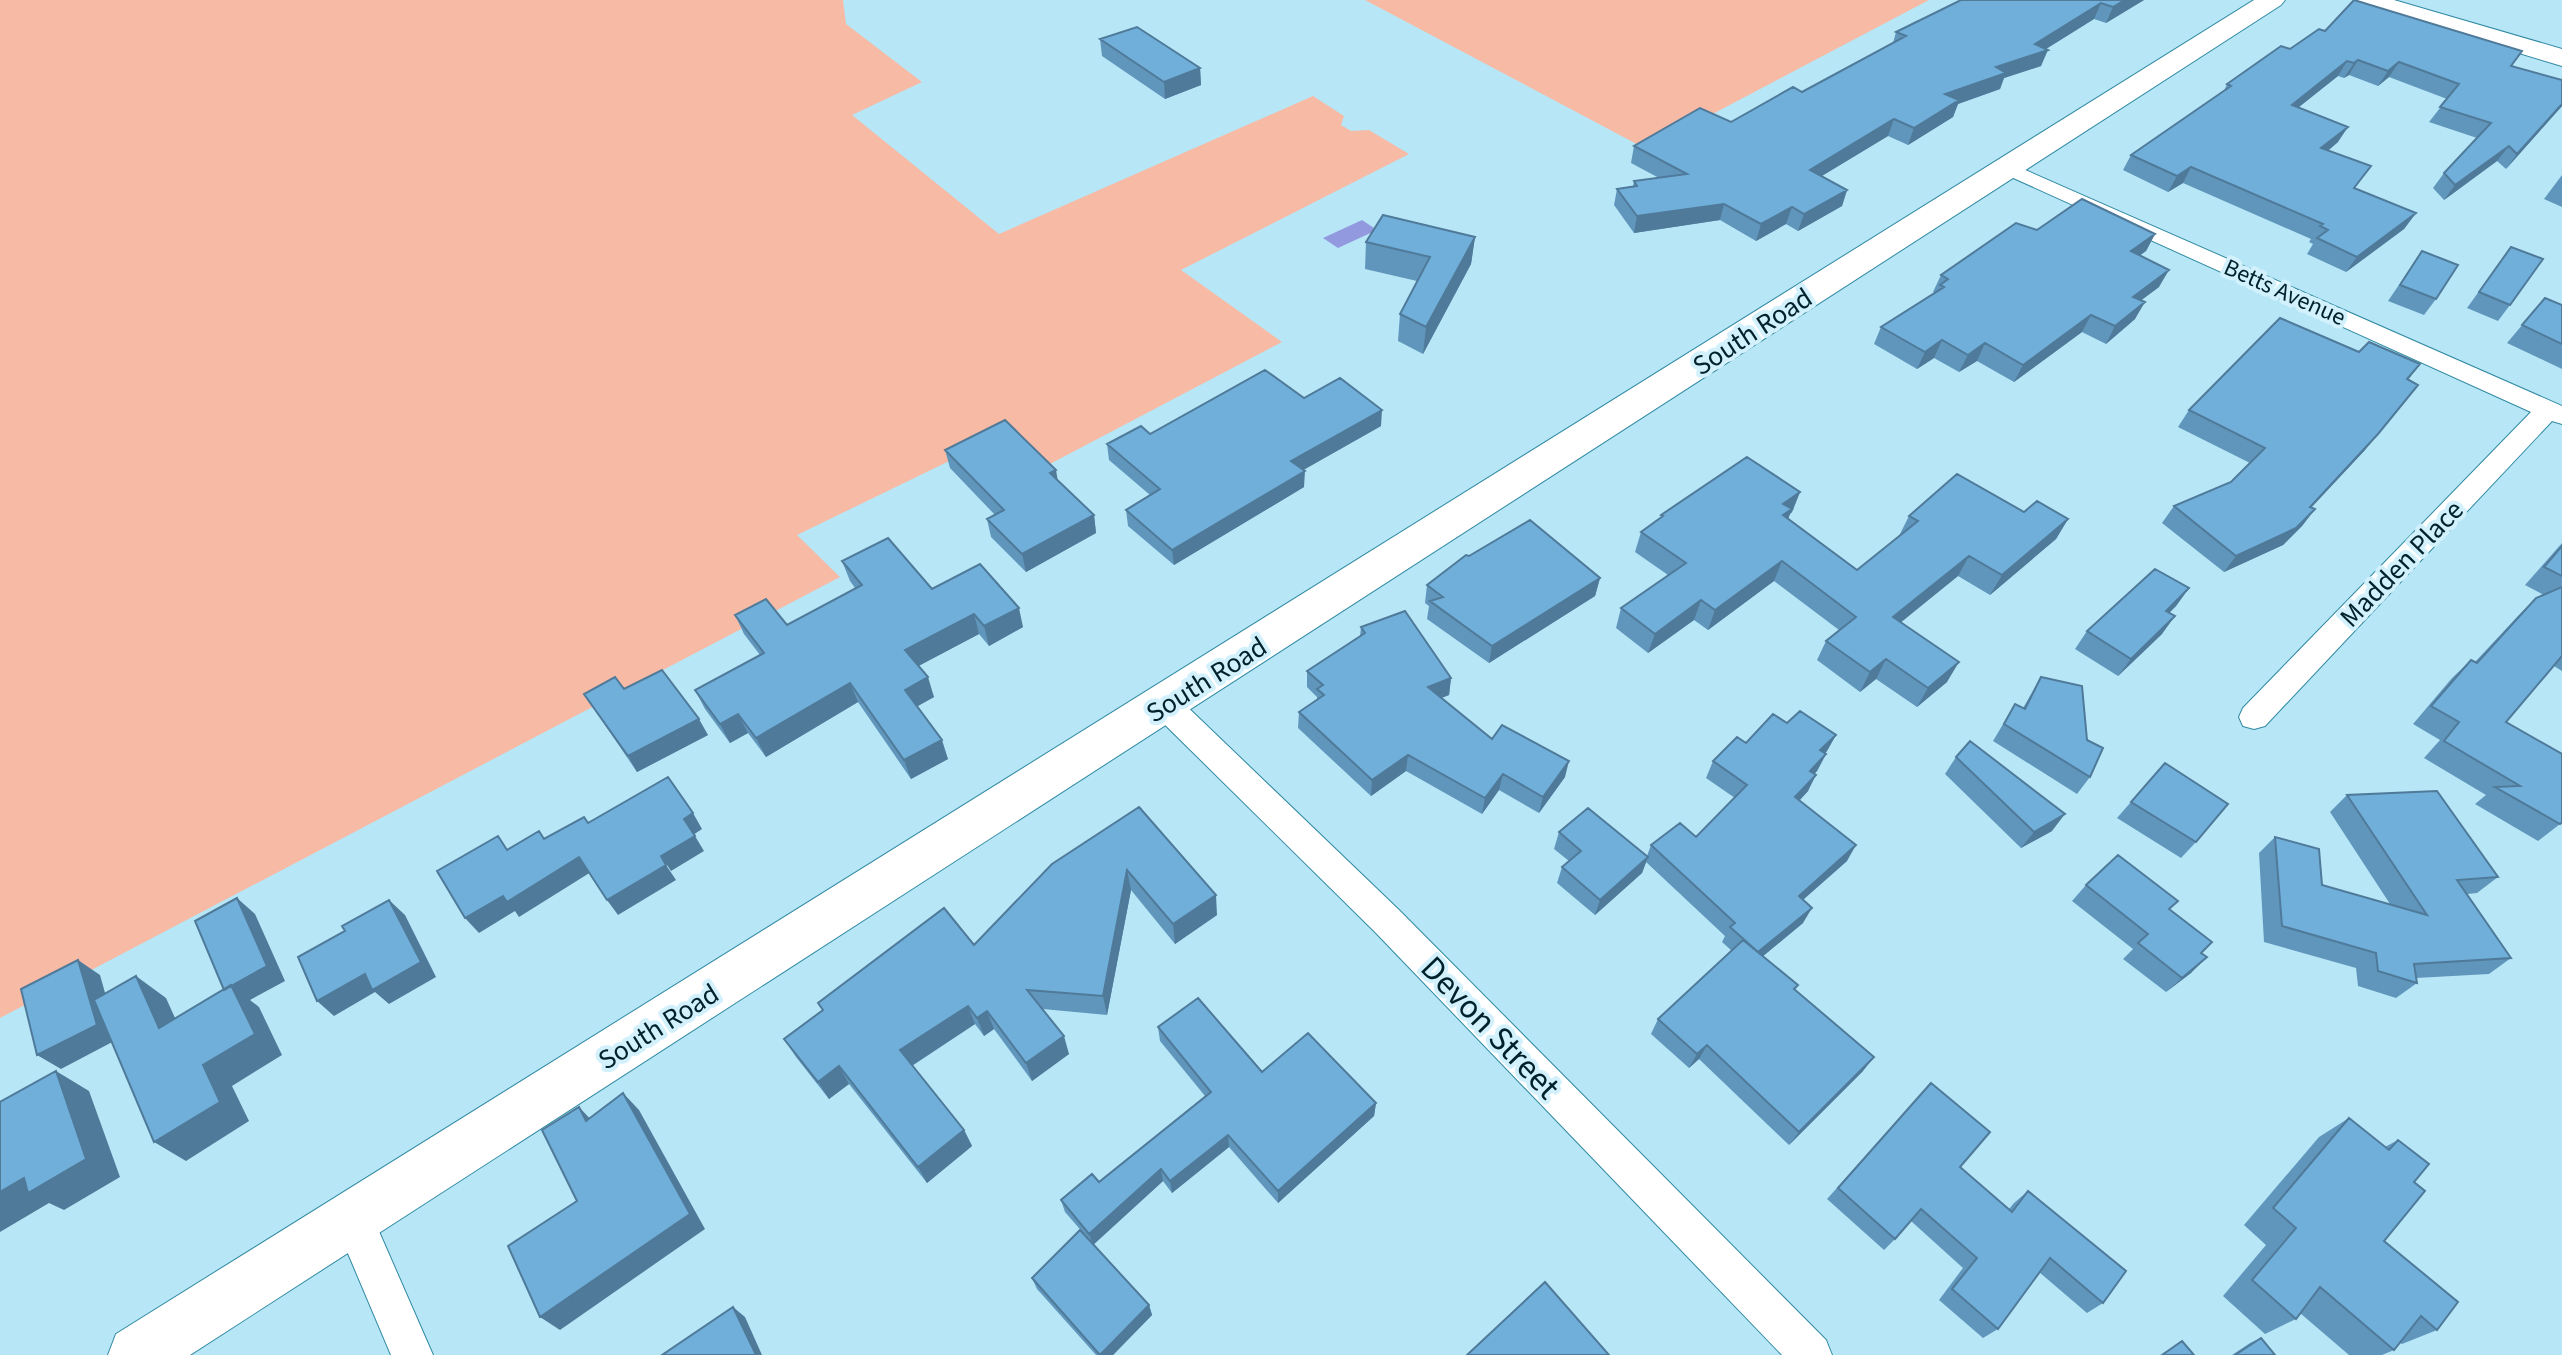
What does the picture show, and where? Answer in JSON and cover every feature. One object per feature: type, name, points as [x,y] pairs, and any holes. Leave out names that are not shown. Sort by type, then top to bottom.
[{"type":"street","name":"South Road","points":[[137,1355],[2272,0]]},
{"type":"street","points":[[2367,0],[2562,58]]},
{"type":"street","name":"Betts Avenue","points":[[2007,168],[2555,413]]},
{"type":"street","name":"Madden Place","points":[[2254,717],[2555,413]]},
{"type":"street","name":"Devon Street","points":[[1165,705],[1387,921],[1811,1355]]},
{"type":"street","points":[[353,1218],[412,1355]]},
{"type":"shaded area","points":[[0,0],[843,0],[846,24],[922,82],[852,115],[999,234],[1313,96],[1344,116],[1341,125],[1351,131],[1369,130],[1409,154],[1181,270],[1282,342],[1046,466],[1009,432],[797,535],[840,577],[0,1018]]},
{"type":"shaded area","points":[[1365,0],[1929,0],[1646,149]]},
{"type":"water","points":[[1362,220],[1377,230],[1338,248],[1323,238]]},
{"type":"building","points":[[1961,0],[2125,0],[2113,7],[2101,3],[2035,44],[2048,50],[1996,67],[2006,73],[1945,94],[1959,100],[1914,128],[1894,119],[1810,170],[1847,190],[1804,214],[1792,207],[1761,224],[1724,204],[1637,216],[1617,189],[1637,186],[1634,181],[1687,174],[1634,146],[1700,108],[1731,122],[1793,87],[1802,92],[1906,36],[1896,32]]},
{"type":"building","points":[[2354,0],[2522,51],[2511,66],[2562,80],[2562,104],[2517,154],[2509,146],[2455,185],[2444,173],[2491,123],[2440,107],[2459,84],[2399,62],[2388,71],[2358,60],[2354,63],[2347,61],[2292,105],[2348,127],[2321,148],[2371,166],[2354,188],[2416,213],[2357,257],[2317,238],[2328,230],[2320,226],[2323,224],[2191,167],[2177,176],[2131,155],[2231,86],[2227,84],[2281,46],[2290,49],[2319,29],[2325,31]]},
{"type":"building","points":[[1137,27],[1200,68],[1164,82],[1100,39]]},
{"type":"building","points":[[2082,199],[2155,234],[2131,251],[2169,270],[2133,297],[2145,302],[2115,326],[2091,315],[2023,365],[1985,343],[1968,355],[1942,340],[1925,352],[1881,327],[1944,287],[1940,285],[1948,279],[1941,275],[2016,223],[2037,230]]},
{"type":"building","points":[[1383,215],[1475,237],[1426,327],[1400,314],[1430,257],[1366,242]]},
{"type":"building","points":[[2511,247],[2543,259],[2510,305],[2479,292]]},
{"type":"building","points":[[2422,251],[2458,265],[2436,299],[2400,285]]},
{"type":"building","points":[[2545,298],[2562,305],[2562,344],[2522,325]]},
{"type":"building","points":[[2280,318],[2359,352],[2369,342],[2420,364],[2407,379],[2418,385],[2378,434],[2310,507],[2315,509],[2296,528],[2236,556],[2174,506],[2231,482],[2265,448],[2189,410]]},
{"type":"building","points":[[1265,370],[1304,398],[1340,378],[1382,410],[1291,461],[1305,471],[1172,550],[1126,510],[1160,489],[1107,444],[1141,426],[1150,434]]},
{"type":"building","points":[[1005,420],[1056,470],[1050,473],[1094,515],[1022,554],[987,519],[1004,510],[945,450]]},
{"type":"building","points":[[1747,457],[1800,492],[1783,504],[1792,509],[1783,515],[1857,570],[1918,521],[1909,516],[1957,474],[2024,512],[2037,501],[2068,519],[2002,575],[1969,556],[1893,617],[1959,662],[1928,688],[1886,659],[1870,672],[1826,641],[1856,617],[1782,561],[1715,610],[1701,600],[1655,634],[1621,608],[1686,563],[1641,532]]},
{"type":"building","points":[[1530,520],[1600,578],[1492,646],[1430,601],[1443,597],[1427,585],[1466,555]]},
{"type":"building","points":[[888,538],[932,589],[980,564],[1019,608],[984,626],[974,614],[905,650],[928,677],[905,690],[942,740],[904,760],[850,683],[756,738],[738,714],[720,724],[695,690],[764,653],[735,615],[766,599],[787,625],[862,585],[842,561]]},
{"type":"building","points":[[2562,546],[2562,576],[2544,567]]},
{"type":"building","points":[[2155,569],[2189,588],[2166,611],[2175,616],[2131,659],[2087,631]]},
{"type":"building","points":[[2562,587],[2562,656],[2506,722],[2562,754],[2560,824],[2495,787],[2520,786],[2444,741],[2459,722],[2431,706],[2471,660],[2477,663],[2536,598]]},
{"type":"building","points":[[1405,611],[1451,678],[1428,687],[1492,739],[1502,725],[1569,761],[1543,797],[1503,774],[1485,798],[1408,755],[1372,780],[1299,712],[1324,695],[1317,689],[1323,685],[1307,671],[1365,633],[1361,627]]},
{"type":"building","points":[[662,670],[699,719],[628,756],[584,694],[615,677],[624,689]]},
{"type":"building","points":[[2041,677],[2082,686],[2087,740],[2103,748],[2090,777],[2004,724],[2015,704],[2025,709]]},
{"type":"building","points":[[1800,711],[1836,735],[1820,750],[1826,754],[1810,771],[1816,775],[1795,797],[1856,845],[1799,896],[1812,908],[1758,952],[1730,927],[1735,923],[1651,845],[1680,823],[1696,837],[1747,785],[1713,761],[1737,737],[1746,743],[1773,714],[1787,723]]},
{"type":"building","points":[[1970,741],[2065,814],[2034,832],[1956,757]]},
{"type":"building","points":[[2165,763],[2228,804],[2196,842],[2131,802]]},
{"type":"building","points":[[668,777],[693,813],[684,819],[695,836],[661,856],[666,865],[607,900],[579,857],[507,902],[503,896],[465,918],[437,871],[498,836],[507,850],[539,831],[544,839],[584,817],[588,823]]},
{"type":"building","points":[[2437,791],[2498,877],[2457,880],[2511,958],[2414,964],[2417,983],[2378,971],[2376,953],[2282,926],[2275,837],[2319,849],[2322,885],[2427,915],[2347,795]]},
{"type":"building","points":[[1139,807],[1216,895],[1173,924],[1127,870],[1103,996],[1027,990],[1064,1036],[1026,1063],[987,1011],[977,1018],[968,1006],[900,1050],[964,1130],[918,1167],[839,1066],[818,1082],[784,1039],[823,1010],[818,1003],[944,908],[974,945],[1052,864]]},
{"type":"building","points":[[1588,808],[1648,857],[1600,900],[1562,867],[1581,851],[1559,832]]},
{"type":"building","points":[[2118,855],[2178,901],[2169,909],[2212,942],[2201,953],[2207,957],[2182,978],[2138,943],[2148,934],[2086,885]]},
{"type":"building","points":[[237,898],[267,966],[224,990],[195,921]]},
{"type":"building","points":[[389,900],[421,962],[372,990],[365,974],[317,1001],[298,957],[345,931],[342,926]]},
{"type":"building","points":[[1743,940],[1798,985],[1794,989],[1874,1057],[1799,1132],[1707,1045],[1697,1054],[1658,1019]]},
{"type":"building","points":[[78,960],[97,1025],[37,1055],[21,989]]},
{"type":"building","points":[[136,976],[159,1028],[231,985],[255,1034],[203,1065],[220,1102],[154,1142],[94,1000]]},
{"type":"building","points":[[1198,998],[1262,1072],[1308,1033],[1376,1103],[1278,1191],[1228,1135],[1170,1181],[1161,1169],[1089,1234],[1061,1200],[1092,1174],[1099,1182],[1211,1092],[1158,1027]]},
{"type":"building","points":[[56,1071],[86,1159],[28,1193],[24,1178],[0,1192],[0,1102]]},
{"type":"building","points":[[1931,1083],[1990,1132],[1960,1167],[2012,1212],[2028,1191],[2126,1271],[2103,1303],[2050,1258],[1998,1329],[1952,1289],[1977,1258],[1921,1209],[1895,1239],[1838,1188]]},
{"type":"building","points":[[623,1093],[690,1214],[540,1317],[508,1246],[577,1201],[542,1130],[579,1107],[586,1121]]},
{"type":"building","points":[[2349,1118],[2389,1150],[2398,1140],[2429,1164],[2414,1182],[2425,1191],[2384,1241],[2458,1302],[2437,1330],[2421,1316],[2394,1350],[2320,1287],[2296,1319],[2252,1280],[2296,1228],[2273,1208]]},
{"type":"building","points":[[1080,1230],[1149,1305],[1100,1355],[1032,1278]]},
{"type":"building","points":[[1545,1282],[1609,1355],[1467,1355]]},
{"type":"building","points":[[733,1307],[756,1355],[662,1355]]},
{"type":"building","points":[[2261,1338],[2275,1355],[2235,1355]]},
{"type":"building","points":[[2182,1341],[2194,1355],[2162,1355]]}]
